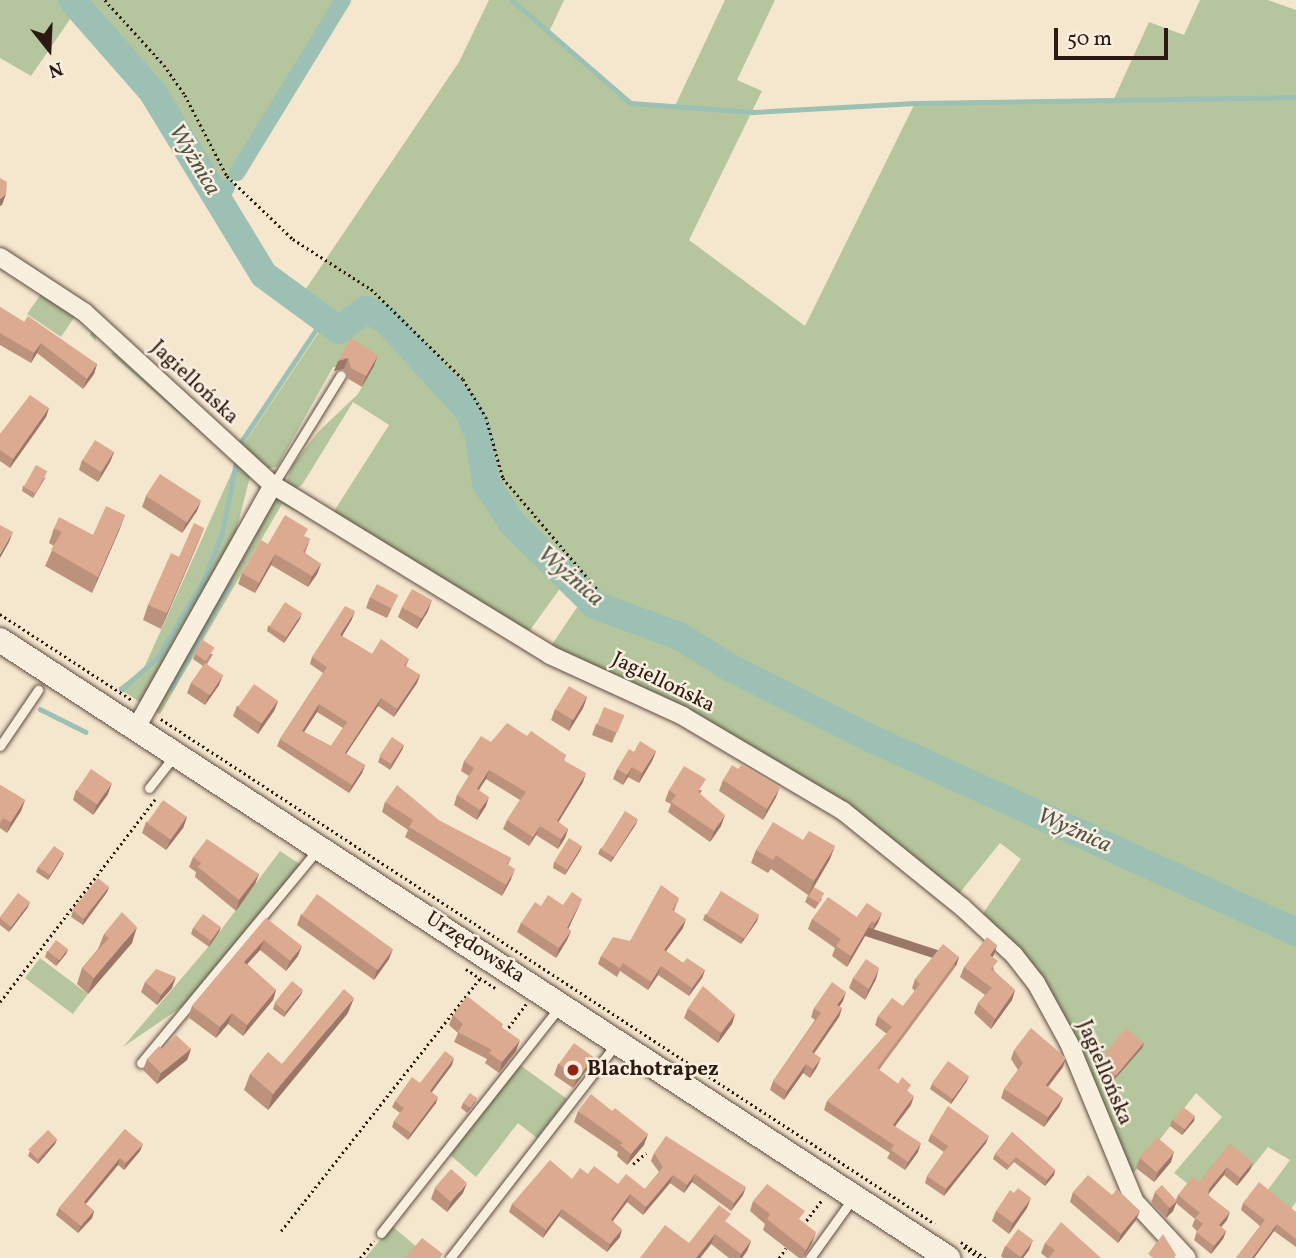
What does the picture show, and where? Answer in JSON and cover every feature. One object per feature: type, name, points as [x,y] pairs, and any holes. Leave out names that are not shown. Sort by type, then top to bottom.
[{"type":"street","name":"Jagiellońska","points":[[0,257],[84,312],[273,485],[551,655],[683,716],[844,811],[962,907],[1014,955],[1036,983],[1069,1043],[1135,1202],[1187,1258]]},
{"type":"street","points":[[142,719],[273,485]]},
{"type":"street","name":"Urzędowska","points":[[0,640],[142,719],[176,754],[844,1189],[952,1248]]},
{"type":"lane","points":[[273,485],[341,375]]},
{"type":"lane","points":[[0,746],[38,690]]},
{"type":"lane","points":[[149,788],[176,754]]},
{"type":"lane","points":[[141,1063],[320,847]]},
{"type":"lane","points":[[381,1233],[561,1004]]},
{"type":"lane","points":[[450,1258],[618,1042]]},
{"type":"lane","points":[[810,1258],[844,1189]]},
{"type":"path","points":[[104,0],[164,65],[235,185],[293,239],[372,289],[463,379],[486,417],[503,478],[598,590]]},
{"type":"path","points":[[0,614],[142,719],[945,1231]]},
{"type":"path","points":[[0,1002],[156,798]]},
{"type":"path","points":[[281,1231],[493,960]]},
{"type":"path","points":[[502,1035],[537,989]]},
{"type":"path","points":[[633,1164],[646,1153]]},
{"type":"path","points":[[800,1229],[844,1189]]},
{"type":"path","points":[[360,1258],[381,1233]]},
{"type":"path","points":[[779,1258],[793,1239]]},
{"type":"path","points":[[952,1248],[986,1258]]},
{"type":"green space","points":[[0,0],[65,0],[75,12],[31,76],[0,58]]},
{"type":"green space","points":[[79,0],[343,0],[221,200],[153,84]]},
{"type":"green space","points":[[489,0],[564,0],[549,32],[631,103],[675,106],[725,0],[775,0],[737,80],[762,91],[689,240],[805,326],[915,103],[1113,101],[1149,22],[1184,35],[1200,0],[1268,0],[1296,10],[1296,1202],[1288,1213],[1264,1195],[1290,1160],[1268,1147],[1250,1170],[1228,1153],[1196,1190],[1174,1173],[1222,1117],[1196,1093],[1129,1179],[1048,986],[981,916],[1021,859],[1000,843],[958,895],[863,819],[549,649],[582,600],[564,583],[525,637],[331,516],[389,425],[353,402],[302,485],[293,490],[286,484],[292,466],[318,432],[358,394],[374,366],[333,367],[277,467],[265,469],[239,451],[323,326],[295,305],[459,62]]},
{"type":"green space","points":[[41,294],[75,316],[61,337],[27,314]]},
{"type":"green space","points":[[75,316],[95,329],[96,341],[90,335],[93,330]]},
{"type":"green space","points":[[118,350],[248,473],[250,477],[233,543],[143,704],[118,688],[143,670],[236,463],[111,354]]},
{"type":"green space","points":[[274,499],[280,499],[310,518],[282,504],[160,714],[153,711]]},
{"type":"green space","points":[[280,851],[301,865],[186,1004],[123,1047],[209,946]]},
{"type":"green space","points":[[40,958],[88,994],[73,1014],[25,978]]},
{"type":"green space","points":[[520,1065],[567,1099],[537,1138],[518,1123],[476,1177],[450,1155]]},
{"type":"green space","points":[[392,1226],[418,1248],[410,1258],[365,1258]]},
{"type":"building","points":[[0,178],[7,182],[6,194],[0,199]]},
{"type":"building","points":[[0,307],[24,322],[28,316],[97,364],[87,379],[41,343],[34,353],[0,333]]},
{"type":"building","points":[[351,338],[378,355],[366,376],[351,368],[348,358],[338,361]]},
{"type":"building","points":[[30,395],[49,408],[13,459],[0,450],[0,434]]},
{"type":"building","points":[[95,440],[114,452],[101,472],[82,460]]},
{"type":"building","points":[[36,465],[47,471],[35,493],[24,487]]},
{"type":"building","points":[[160,474],[201,501],[187,522],[146,496]]},
{"type":"building","points":[[106,506],[125,515],[98,577],[51,550],[62,532],[54,528],[59,517],[93,535]]},
{"type":"building","points":[[285,515],[308,529],[304,536],[310,539],[303,552],[321,564],[312,576],[275,554],[259,583],[242,573],[261,540],[268,544]]},
{"type":"building","points":[[194,523],[204,528],[167,613],[148,605],[171,553],[179,557]]},
{"type":"building","points":[[0,525],[13,532],[1,552],[0,552]]},
{"type":"building","points":[[377,584],[398,595],[391,609],[370,597]]},
{"type":"building","points":[[412,589],[432,600],[422,619],[402,607]]},
{"type":"building","points":[[285,602],[302,613],[286,637],[269,626]]},
{"type":"building","points":[[345,606],[355,611],[340,635],[372,654],[381,639],[409,659],[404,665],[420,675],[397,709],[381,698],[345,753],[365,765],[352,785],[280,739],[327,667],[312,657]],"holes":[[[319,704],[347,722],[331,746],[302,731]]]},
{"type":"building","points":[[203,640],[215,648],[206,661],[194,653]]},
{"type":"building","points":[[205,663],[223,675],[210,695],[192,683]]},
{"type":"building","points":[[254,684],[278,701],[262,724],[238,707]]},
{"type":"building","points":[[569,686],[587,697],[573,720],[555,709]]},
{"type":"building","points":[[604,707],[624,715],[617,733],[597,725]]},
{"type":"building","points":[[507,723],[527,736],[531,731],[566,755],[563,760],[586,773],[557,821],[568,829],[561,839],[540,826],[533,837],[507,820],[526,792],[489,770],[477,789],[489,797],[480,810],[457,795],[474,768],[464,761],[481,736],[491,742]]},
{"type":"building","points":[[392,737],[404,745],[391,764],[379,756]]},
{"type":"building","points":[[640,741],[656,751],[642,773],[632,767],[627,775],[617,769],[629,749],[634,752]]},
{"type":"building","points":[[742,764],[780,787],[767,809],[723,780],[732,765],[738,769]]},
{"type":"building","points":[[684,766],[706,779],[698,792],[725,815],[714,831],[671,802],[676,795],[669,790]]},
{"type":"building","points":[[91,769],[112,783],[97,805],[76,791]]},
{"type":"building","points":[[0,785],[25,800],[11,822],[3,818],[0,823]]},
{"type":"building","points":[[397,785],[440,821],[511,858],[507,864],[515,869],[506,885],[409,827],[413,820],[385,802]]},
{"type":"building","points":[[163,800],[187,817],[171,840],[147,823]]},
{"type":"building","points":[[625,811],[638,819],[614,857],[601,849]]},
{"type":"building","points":[[773,822],[803,840],[809,831],[835,846],[814,881],[776,855],[773,860],[756,850]]},
{"type":"building","points":[[569,838],[582,846],[567,870],[554,862]]},
{"type":"building","points":[[207,839],[259,874],[239,900],[198,867],[201,863],[193,857]]},
{"type":"building","points":[[54,846],[64,853],[50,875],[38,867]]},
{"type":"building","points":[[98,878],[109,887],[83,919],[72,910]]},
{"type":"building","points":[[661,885],[679,898],[672,910],[686,919],[664,950],[683,963],[687,958],[705,970],[692,988],[661,966],[651,982],[623,963],[620,968],[601,956],[613,937],[630,941]]},
{"type":"building","points":[[814,887],[824,893],[819,903],[808,896]]},
{"type":"building","points":[[721,891],[759,915],[744,939],[706,915]]},
{"type":"building","points":[[572,892],[582,899],[567,928],[571,931],[559,948],[521,923],[535,902],[541,906],[548,895],[563,905]]},
{"type":"building","points":[[18,893],[30,902],[11,927],[0,917]]},
{"type":"building","points":[[317,894],[393,949],[378,970],[302,915]]},
{"type":"building","points":[[828,897],[857,917],[867,903],[882,913],[875,923],[872,921],[851,956],[836,946],[841,939],[812,919]]},
{"type":"building","points":[[122,912],[137,927],[94,978],[82,968],[109,938],[104,934]]},
{"type":"building","points":[[203,914],[221,927],[211,941],[193,928]]},
{"type":"building","points":[[266,918],[302,946],[290,961],[264,940],[244,962],[276,990],[247,1025],[232,1013],[220,1027],[192,1006]]},
{"type":"building","points":[[987,937],[997,945],[990,955],[998,961],[991,969],[1015,990],[995,1019],[978,1003],[992,988],[964,967]]},
{"type":"building","points":[[56,940],[68,949],[60,960],[48,951]]},
{"type":"building","points":[[943,944],[959,957],[877,1068],[898,1084],[902,1077],[911,1085],[907,1091],[914,1096],[893,1125],[921,1143],[908,1162],[891,1150],[894,1145],[827,1101],[892,1027],[878,1016],[892,998],[903,1006],[920,984],[915,979]]},
{"type":"building","points":[[866,959],[879,968],[869,989],[853,978]]},
{"type":"building","points":[[156,969],[176,977],[161,995],[145,982]]},
{"type":"building","points":[[292,981],[303,990],[285,1012],[274,1003]]},
{"type":"building","points":[[832,982],[846,992],[837,1005],[842,1008],[812,1052],[821,1058],[813,1069],[806,1064],[787,1091],[773,1081],[821,1013],[814,1008]]},
{"type":"building","points":[[703,986],[735,1014],[721,1033],[688,1008]]},
{"type":"building","points":[[344,989],[354,998],[273,1094],[250,1074],[268,1052],[282,1064]]},
{"type":"building","points":[[467,996],[520,1040],[502,1062],[489,1053],[492,1050],[458,1032],[463,1024],[453,1015]]},
{"type":"building","points":[[1031,1028],[1066,1058],[1046,1085],[1063,1098],[1048,1117],[1004,1089],[1023,1063],[1014,1050]]},
{"type":"building","points":[[1126,1028],[1144,1043],[1116,1076],[1098,1061]]},
{"type":"building","points":[[176,1035],[191,1049],[161,1073],[147,1059],[159,1046],[162,1049]]},
{"type":"building","points":[[574,1043],[593,1057],[578,1078],[559,1064]]},
{"type":"building","points":[[445,1051],[454,1058],[430,1091],[438,1097],[411,1133],[394,1121],[404,1108],[395,1101],[412,1077],[420,1083]]},
{"type":"building","points":[[948,1061],[969,1076],[953,1099],[932,1084]]},
{"type":"building","points":[[470,1093],[477,1098],[470,1108],[463,1103]]},
{"type":"building","points":[[591,1094],[612,1111],[615,1108],[648,1134],[631,1154],[620,1145],[623,1143],[578,1111]]},
{"type":"building","points":[[948,1106],[989,1136],[946,1189],[927,1176],[948,1146],[931,1134]]},
{"type":"building","points":[[1183,1107],[1195,1116],[1185,1130],[1173,1121]]},
{"type":"building","points":[[125,1129],[143,1144],[126,1163],[120,1158],[84,1202],[94,1211],[81,1226],[59,1208]]},
{"type":"building","points":[[48,1130],[57,1139],[37,1159],[28,1150]]},
{"type":"building","points":[[1012,1132],[1055,1170],[1047,1180],[1016,1157],[1009,1165],[995,1154]]},
{"type":"building","points":[[666,1136],[746,1187],[734,1203],[695,1174],[687,1185],[673,1175],[646,1207],[630,1194],[611,1220],[622,1229],[610,1244],[562,1209],[546,1230],[512,1204],[550,1160],[572,1179],[580,1168],[588,1174],[594,1166],[618,1184],[626,1174],[645,1189],[663,1167],[654,1153]]},
{"type":"building","points":[[1157,1137],[1174,1152],[1157,1172],[1139,1157]]},
{"type":"building","points":[[1230,1144],[1253,1162],[1240,1178],[1227,1167],[1209,1189],[1208,1195],[1230,1212],[1219,1225],[1226,1231],[1214,1246],[1196,1232],[1203,1224],[1195,1218],[1200,1213],[1178,1195],[1192,1177],[1199,1182]]},
{"type":"building","points":[[451,1169],[467,1183],[450,1202],[435,1188]]},
{"type":"building","points":[[1088,1175],[1112,1195],[1117,1189],[1140,1211],[1121,1234],[1073,1192]]},
{"type":"building","points":[[1259,1182],[1296,1212],[1296,1239],[1277,1224],[1252,1258],[1236,1258],[1265,1220],[1243,1203]]},
{"type":"building","points":[[767,1184],[805,1211],[799,1219],[816,1232],[806,1250],[767,1219],[770,1214],[753,1201]]},
{"type":"building","points":[[1162,1185],[1177,1201],[1170,1208],[1155,1192]]},
{"type":"building","points":[[1018,1188],[1031,1198],[1013,1223],[996,1211],[1010,1190],[1014,1193]]},
{"type":"building","points":[[719,1205],[731,1214],[725,1221],[751,1241],[741,1254],[715,1234],[696,1258],[640,1258],[665,1225],[689,1243]]},
{"type":"building","points":[[1061,1222],[1101,1258],[1049,1258],[1055,1250],[1045,1243]]},
{"type":"building","points":[[1018,1229],[1033,1240],[1021,1257],[1006,1246]]},
{"type":"building","points":[[1163,1234],[1176,1255],[1174,1258],[1153,1258],[1148,1254]]},
{"type":"building","points":[[422,1238],[443,1254],[440,1258],[405,1258]]},
{"type":"waterway","name":"Wyżnica","points":[[72,0],[152,91],[264,275],[339,330],[366,310],[385,319],[468,410],[478,432],[486,483],[512,523],[595,605],[679,636],[729,667],[868,737],[1296,932]]},
{"type":"waterway","points":[[237,173],[343,0]]},
{"type":"waterway","points":[[512,0],[631,103],[753,112],[915,103],[1296,97]]},
{"type":"waterway","points":[[218,204],[227,187]]},
{"type":"waterway","points":[[237,448],[323,319]]},
{"type":"waterway","points":[[121,690],[158,657],[203,581],[222,533],[236,463]]},
{"type":"waterway","points":[[171,688],[230,583]]},
{"type":"waterway","points":[[40,709],[86,732]]},
{"type":"place","name":"Blachotrapez","points":[[573,1070]]}]
